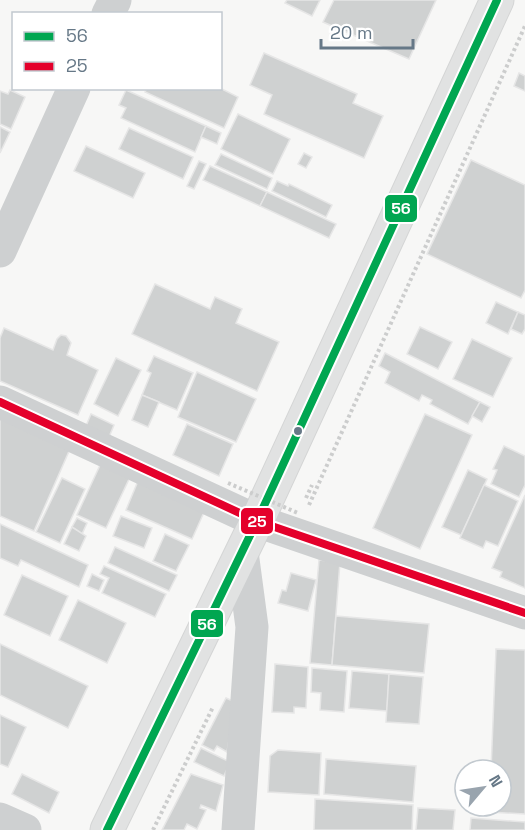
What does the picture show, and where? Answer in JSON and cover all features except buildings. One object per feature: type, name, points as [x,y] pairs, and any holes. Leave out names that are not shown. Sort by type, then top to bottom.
[{"type":"main road","points":[[107,830],[257,521],[496,0]]},
{"type":"street","points":[[0,251],[73,90]]},
{"type":"street","points":[[0,402],[257,521],[297,524],[525,613]]},
{"type":"street","points":[[238,830],[252,627],[242,552]]},
{"type":"street","points":[[0,819],[25,830]]},
{"type":"path","points":[[228,483],[297,524],[525,26]]},
{"type":"path","points":[[153,830],[215,702]]},
{"type":"transit line","name":"56","points":[[107,830],[257,521],[497,0]]},
{"type":"transit line","name":"25","points":[[0,402],[257,521],[525,613]]}]
